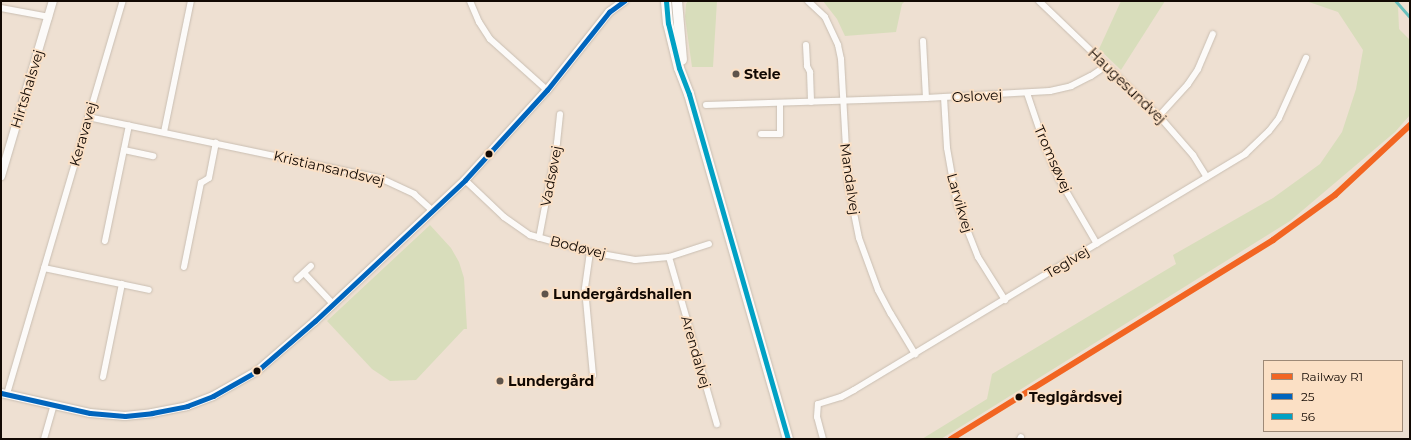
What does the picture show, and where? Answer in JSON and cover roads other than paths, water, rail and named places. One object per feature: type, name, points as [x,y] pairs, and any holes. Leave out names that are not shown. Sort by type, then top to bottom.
[{"type":"main road","points":[[666,1],[672,41],[689,94],[788,439]]},
{"type":"main road","points":[[677,1],[680,40],[689,94]]},
{"type":"street","name":"Hirtshalsvej","points":[[1,176],[54,1]]},
{"type":"street","name":"Keravavej","points":[[4,394],[44,268],[123,1]]},
{"type":"street","points":[[164,132],[191,1]]},
{"type":"street","points":[[470,1],[479,22],[490,39],[547,90]]},
{"type":"street","points":[[4,394],[90,413],[125,416],[152,413],[188,406],[214,396],[257,371],[333,304],[465,180],[547,90],[609,12],[624,1]]},
{"type":"street","name":"Mandalvej","points":[[808,1],[825,17],[838,44],[848,183],[859,238],[878,290],[915,354]]},
{"type":"street","name":"Haugesundvej","points":[[1039,1],[1159,116],[1189,150],[1207,177]]},
{"type":"street","points":[[1,8],[49,17]]},
{"type":"street","points":[[1159,116],[1188,84],[1198,69],[1213,34]]},
{"type":"street","points":[[923,41],[926,98]]},
{"type":"street","points":[[806,45],[807,66],[810,72],[811,102]]},
{"type":"street","name":"Teglvej","points":[[823,439],[817,417],[818,404],[848,394],[1245,154],[1269,131],[1279,118],[1306,58]]},
{"type":"street","name":"Oslovej","points":[[706,105],[842,102],[1050,92],[1071,86],[1091,76],[1106,66]]},
{"type":"street","name":"Tromsøvej","points":[[1026,93],[1046,149],[1059,179],[1097,244]]},
{"type":"street","name":"Larvikvej","points":[[944,97],[947,148],[957,204],[978,257],[1005,300]]},
{"type":"street","points":[[761,134],[780,134],[780,103]]},
{"type":"street","name":"Vadsøvej","points":[[539,238],[557,144],[560,114]]},
{"type":"street","name":"Kristiansandsvej","points":[[88,116],[380,178],[414,194],[433,211]]},
{"type":"street","points":[[105,241],[129,125]]},
{"type":"street","points":[[184,267],[201,183],[209,178],[216,143]]},
{"type":"street","points":[[124,150],[153,156]]},
{"type":"street","name":"Bodøvej","points":[[465,180],[504,217],[530,235],[590,252],[635,260],[669,257],[709,244]]},
{"type":"street","points":[[590,252],[585,289],[593,376]]},
{"type":"street","name":"Arendalvej","points":[[669,257],[717,424]]},
{"type":"street","points":[[297,279],[311,266]]},
{"type":"street","points":[[44,268],[149,290]]},
{"type":"street","points":[[304,272],[333,304]]},
{"type":"street","points":[[103,377],[122,284]]},
{"type":"street","points":[[44,439],[54,405]]},
{"type":"waterway","points":[[1396,1],[1410,17]]},
{"type":"rail line","name":"R1","points":[[951,439],[1273,240],[1335,195],[1410,125]]},
{"type":"place","name":"Stele","points":[[736,74]]},
{"type":"place","name":"Lundergårdshallen","points":[[545,294]]},
{"type":"place","name":"Lundergård","points":[[500,381]]},
{"type":"place","name":"Teglgårdsvej","points":[[1019,397]]}]
